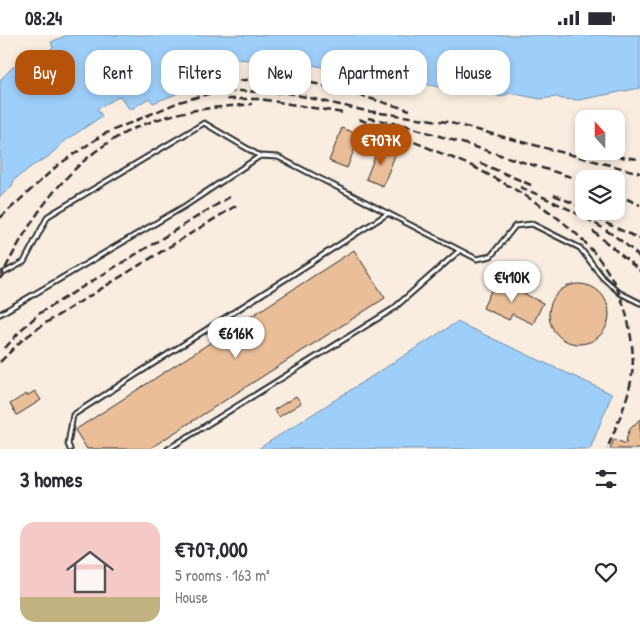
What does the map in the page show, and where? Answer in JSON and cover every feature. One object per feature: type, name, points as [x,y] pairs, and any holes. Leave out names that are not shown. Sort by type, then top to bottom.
[{"type":"lane","points":[[0,275],[24,263],[48,216],[204,123],[260,156],[278,157],[477,259],[491,256],[515,226],[532,224],[580,248],[603,278],[620,293],[640,303]]},
{"type":"lane","points":[[0,314],[185,206],[260,156]]},
{"type":"lane","points":[[70,449],[68,444],[72,415],[387,214]]},
{"type":"lane","points":[[168,449],[393,309],[460,251]]},
{"type":"water","points":[[67,35],[640,35],[640,88],[579,100],[557,97],[540,99],[510,93],[510,50],[437,50],[437,87],[427,85],[427,50],[321,50],[321,67],[311,65],[311,50],[249,50],[249,60],[239,59],[239,50],[161,50],[161,95],[174,95],[153,103],[149,98],[130,110],[120,96],[97,109],[102,116],[65,141],[48,157],[32,166],[14,180],[12,186],[0,197],[0,80],[15,67],[15,95],[75,95],[75,50],[49,50],[53,48],[51,42]]},
{"type":"water","points":[[457,322],[612,394],[590,449],[258,449]]},
{"type":"building","points":[[342,128],[360,135],[347,168],[329,161]]},
{"type":"building","points":[[379,146],[396,153],[383,186],[366,179]]},
{"type":"building","points":[[354,250],[385,298],[149,449],[87,449],[75,430]]},
{"type":"building","points":[[496,280],[543,303],[533,324],[512,314],[509,320],[483,308]]},
{"type":"building","points":[[579,284],[596,289],[604,297],[609,314],[604,331],[596,339],[579,344],[562,339],[554,331],[549,314],[554,297],[562,289]]},
{"type":"building","points":[[35,391],[41,400],[17,415],[10,404]]},
{"type":"building","points":[[296,396],[301,403],[279,417],[274,410]]},
{"type":"building","points":[[640,419],[640,449],[610,449],[614,439],[626,444],[630,429]]},
{"type":"railway","points":[[239,80],[285,79],[301,81],[410,110]]},
{"type":"railway","points":[[0,218],[58,165],[102,135],[179,102],[208,94],[239,91],[288,93],[366,111],[447,122],[640,173]]},
{"type":"railway","points":[[227,99],[260,99],[343,113]]},
{"type":"railway","points":[[0,279],[14,251],[47,201],[66,178],[87,158],[112,141],[139,127],[169,116],[189,111],[252,104]]},
{"type":"railway","points":[[368,118],[404,125],[575,178]]},
{"type":"railway","points":[[359,119],[479,169]]},
{"type":"railway","points":[[625,157],[640,159]]},
{"type":"railway","points":[[480,163],[531,185]]},
{"type":"railway","points":[[472,166],[525,195],[550,212],[593,251],[610,275],[622,302],[630,332],[633,363],[626,399],[607,449]]},
{"type":"railway","points":[[520,187],[584,217],[629,247],[640,258]]},
{"type":"railway","points":[[554,195],[575,204]]},
{"type":"railway","points":[[5,348],[40,313],[231,196]]},
{"type":"railway","points":[[625,198],[640,205]]},
{"type":"railway","points":[[0,362],[21,341],[44,324],[237,205]]},
{"type":"railway","points":[[599,220],[640,239]]},
{"type":"railway","points":[[593,231],[640,271]]}]
